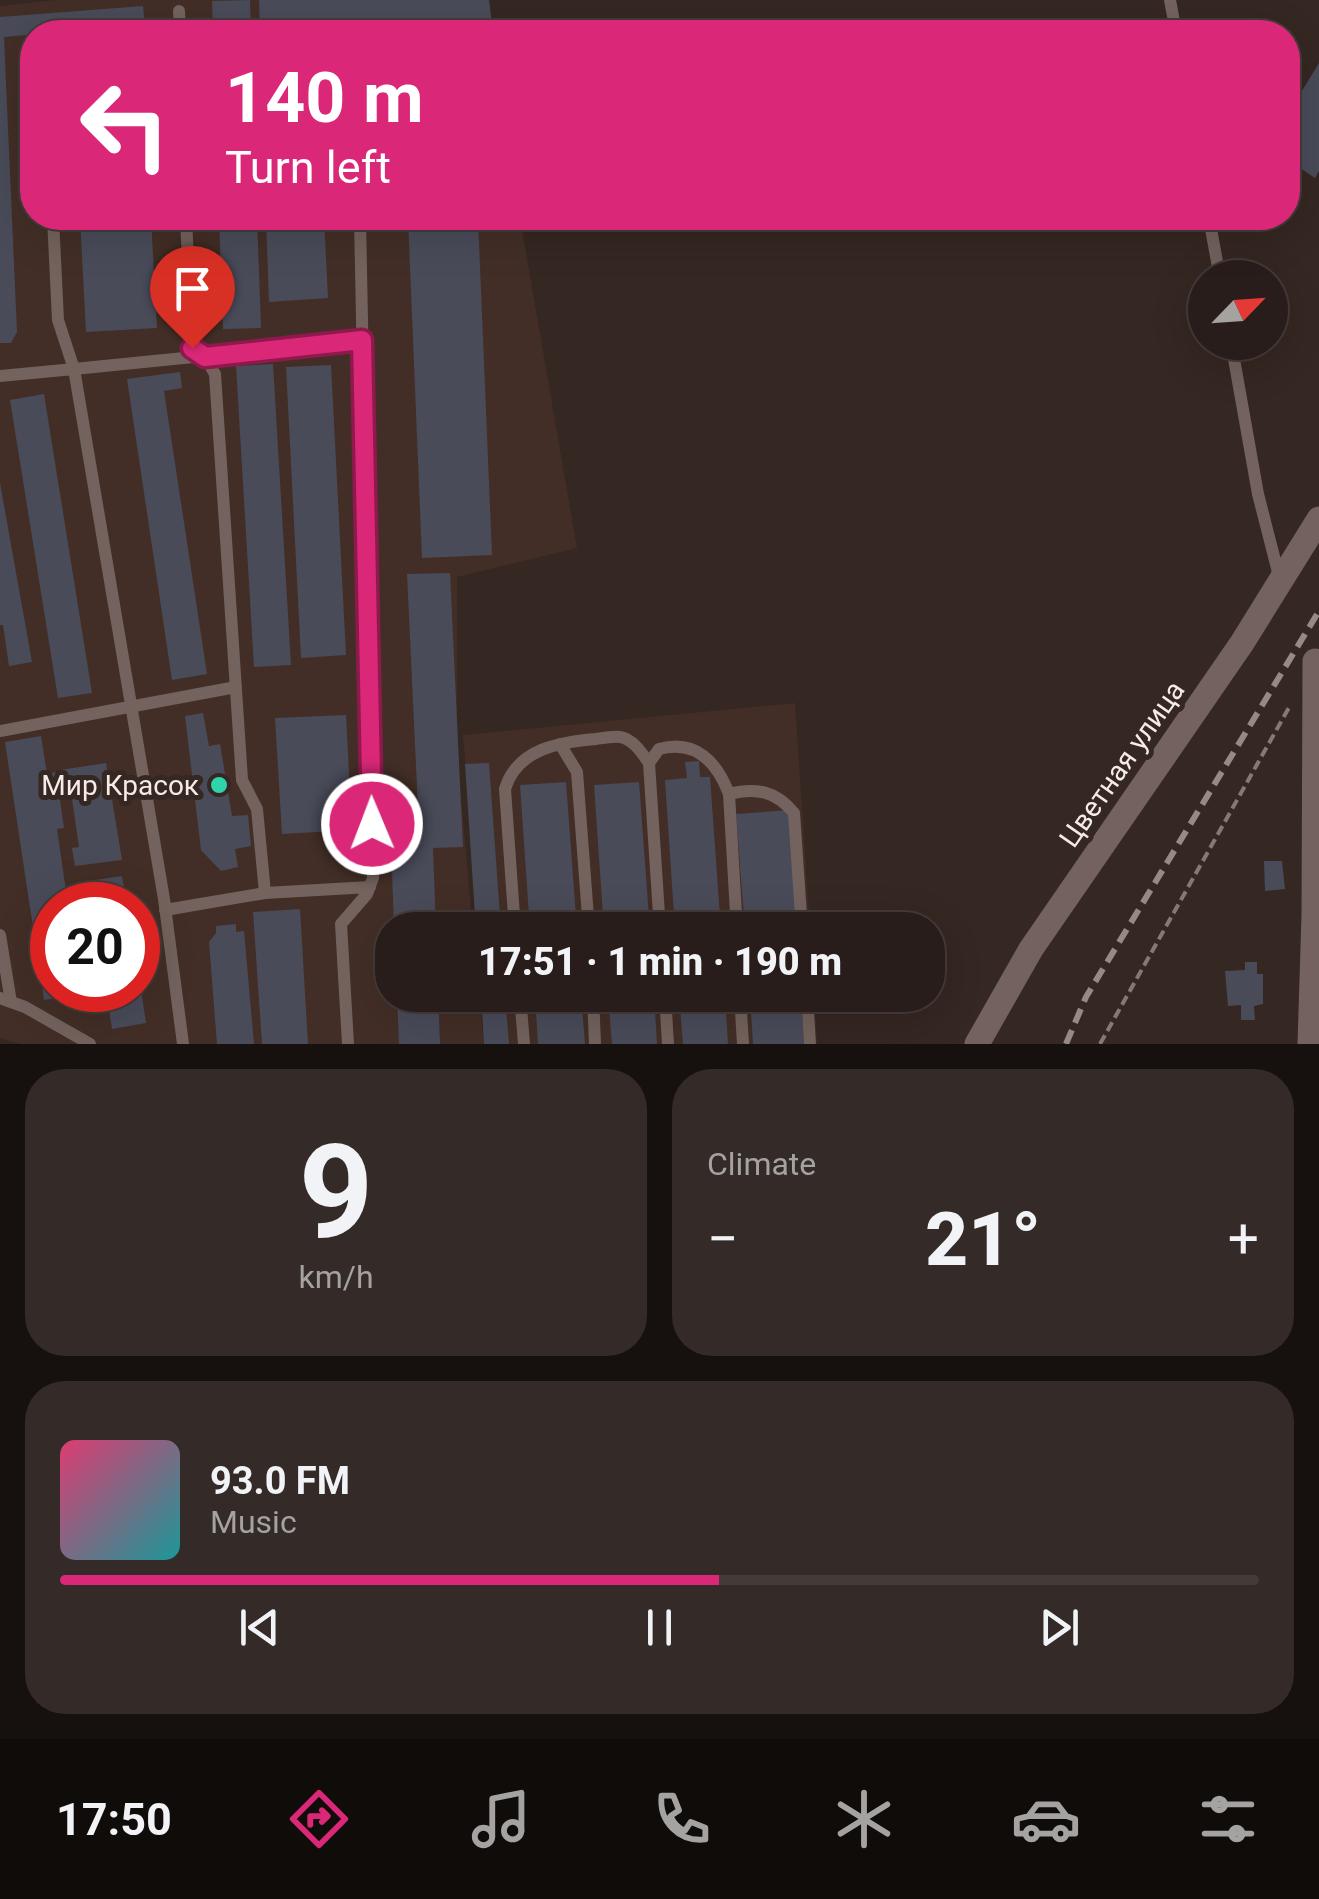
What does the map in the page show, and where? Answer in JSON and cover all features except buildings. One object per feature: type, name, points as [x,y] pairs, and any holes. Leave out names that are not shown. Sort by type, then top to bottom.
[{"type":"street","name":"Цветная улица","points":[[978,1044],[1031,948],[1242,643],[1319,519]]},
{"type":"street","points":[[1310,1044],[1316,915],[1317,656]]},
{"type":"lane","points":[[179,10],[179,20]]},
{"type":"lane","points":[[54,230],[58,320],[74,369],[165,910],[183,1044]]},
{"type":"lane","points":[[187,230],[192,348],[205,357],[215,374],[242,780],[257,809],[266,892]]},
{"type":"lane","points":[[348,1044],[341,924],[373,878],[360,230]]},
{"type":"lane","points":[[1211,230],[1217,260]]},
{"type":"lane","points":[[0,376],[362,340]]},
{"type":"lane","points":[[1234,360],[1258,494],[1280,580]]},
{"type":"lane","points":[[0,731],[236,688]]},
{"type":"lane","points":[[514,912],[505,789],[510,773],[541,748],[622,737],[650,763],[659,912]]},
{"type":"lane","points":[[560,744],[572,758],[579,785],[588,912]]},
{"type":"lane","points":[[650,763],[659,749],[672,746],[696,750],[711,760],[722,775],[729,794],[735,912]]},
{"type":"lane","points":[[729,794],[758,790],[783,799],[794,813],[801,912]]},
{"type":"lane","points":[[165,910],[266,892],[370,887]]},
{"type":"lane","points":[[0,935],[5,1000],[90,1044]]},
{"type":"lane","points":[[521,1012],[524,1044]]},
{"type":"lane","points":[[593,1012],[596,1044]]},
{"type":"lane","points":[[666,1012],[668,1044]]},
{"type":"lane","points":[[741,1012],[743,1044]]},
{"type":"lane","points":[[807,1012],[810,1044]]},
{"type":"path","points":[[1100,1044],[1296,694]]},
{"type":"shaded area","points":[[56,0],[482,0],[486,20],[20,20],[20,230],[522,230],[577,548],[457,577],[457,754],[471,912],[375,912],[375,1012],[481,1012],[484,1044],[20,1044],[0,1038],[0,6]]},
{"type":"shaded area","points":[[795,703],[809,912],[478,912],[463,735]]},
{"type":"shaded area","points":[[487,1012],[815,1012],[817,1044],[490,1044]]},
{"type":"railway","points":[[1066,1044],[1086,997],[1319,611]]},
{"type":"place","name":"Мир Красок","points":[[219,785]]},
{"type":"route","points":[[192,348],[205,357],[362,340],[372,824]]}]
